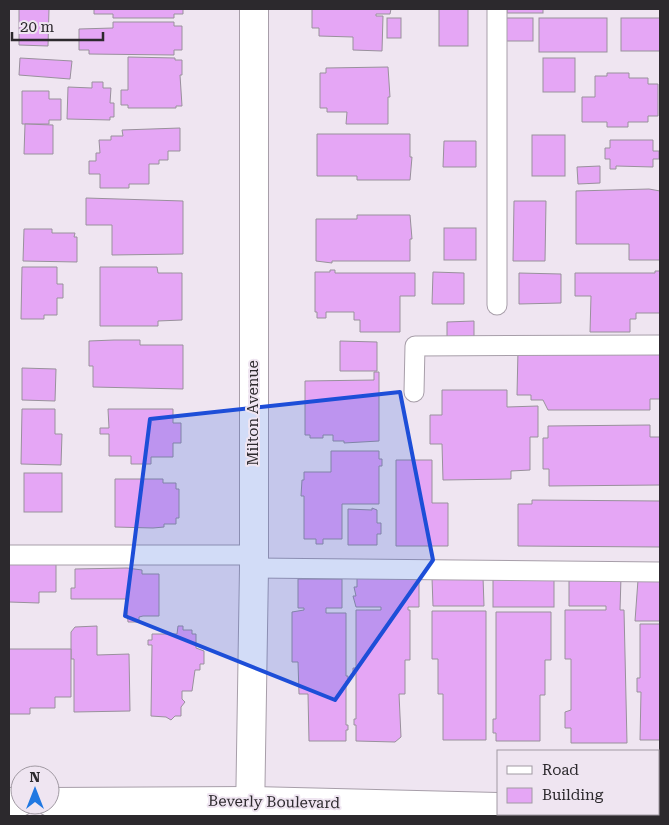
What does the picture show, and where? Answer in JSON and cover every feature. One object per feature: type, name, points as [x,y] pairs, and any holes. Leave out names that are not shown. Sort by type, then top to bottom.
[{"type":"street","name":"Milton Avenue","points":[[250,808],[253,562],[254,9]]},
{"type":"street","name":"Beverly Boulevard","points":[[60,802],[250,808],[495,810]]},
{"type":"lane","points":[[497,9],[497,306]]},
{"type":"lane","points":[[414,392],[415,346],[660,345]]},
{"type":"lane","points":[[9,555],[660,572]]},
{"type":"highlighted area","points":[[400,392],[433,560],[335,700],[125,616],[150,419]]},
{"type":"building","points":[[19,9],[49,9],[48,46],[19,45]]},
{"type":"building","points":[[94,9],[183,9],[183,14],[174,14],[174,18],[113,18],[113,14],[94,14]]},
{"type":"building","points":[[312,9],[391,9],[390,14],[376,14],[376,16],[383,16],[382,51],[353,50],[353,37],[319,36],[319,28],[312,28]]},
{"type":"building","points":[[439,9],[468,9],[468,46],[439,46]]},
{"type":"building","points":[[507,9],[543,9],[543,13],[507,13]]},
{"type":"building","points":[[387,18],[401,18],[401,38],[387,38]]},
{"type":"building","points":[[506,18],[533,18],[533,41],[506,41]]},
{"type":"building","points":[[539,18],[607,18],[607,52],[539,52]]},
{"type":"building","points":[[621,18],[660,18],[660,51],[621,51]]},
{"type":"building","points":[[113,22],[174,22],[174,26],[182,26],[182,50],[174,50],[174,55],[89,54],[89,50],[79,50],[79,29],[113,28]]},
{"type":"building","points":[[128,57],[175,58],[175,60],[182,60],[182,75],[180,75],[182,106],[176,106],[176,108],[128,108],[128,105],[121,105],[121,90],[128,90]]},
{"type":"building","points":[[20,58],[72,61],[70,79],[19,75]]},
{"type":"building","points":[[543,58],[575,58],[575,92],[543,92]]},
{"type":"building","points":[[388,67],[390,97],[388,97],[388,124],[346,124],[347,112],[327,112],[327,108],[320,108],[320,73],[326,73],[326,68]]},
{"type":"building","points":[[607,73],[629,73],[629,78],[648,78],[648,84],[658,84],[658,116],[648,116],[648,122],[628,122],[628,127],[607,127],[607,122],[582,122],[582,97],[595,97],[595,76],[607,76]]},
{"type":"building","points":[[92,82],[103,82],[103,88],[111,88],[110,103],[114,103],[114,117],[110,117],[110,120],[67,119],[68,87],[92,88]]},
{"type":"building","points":[[22,91],[49,91],[49,99],[61,99],[61,120],[49,120],[49,124],[22,124]]},
{"type":"building","points":[[25,124],[53,125],[53,154],[24,154]]},
{"type":"building","points":[[180,128],[180,151],[168,151],[168,160],[159,160],[159,164],[149,164],[149,184],[129,184],[129,188],[100,188],[100,174],[89,174],[89,161],[96,161],[96,153],[100,153],[99,140],[111,140],[111,136],[123,136],[122,130]]},
{"type":"building","points":[[317,134],[410,134],[410,157],[412,157],[410,180],[357,180],[357,176],[317,176]]},
{"type":"building","points":[[532,135],[565,135],[565,176],[532,176]]},
{"type":"building","points":[[610,140],[653,140],[653,151],[659,151],[659,159],[653,159],[653,167],[616,166],[616,169],[610,169],[610,159],[605,159],[605,148],[610,148]]},
{"type":"building","points":[[444,141],[476,141],[476,167],[443,167]]},
{"type":"building","points":[[600,166],[600,183],[578,184],[577,167]]},
{"type":"building","points":[[649,189],[660,191],[660,260],[629,260],[629,244],[576,244],[576,191]]},
{"type":"building","points":[[86,198],[183,201],[183,254],[112,255],[112,225],[86,225]]},
{"type":"building","points":[[514,201],[546,201],[545,261],[513,261]]},
{"type":"building","points":[[357,215],[410,215],[412,239],[410,239],[410,261],[332,261],[332,263],[316,261],[316,219],[357,219]]},
{"type":"building","points":[[444,228],[476,228],[476,260],[444,260]]},
{"type":"building","points":[[24,229],[52,229],[52,233],[75,233],[74,237],[77,237],[77,262],[23,261]]},
{"type":"building","points":[[22,267],[57,267],[57,284],[63,284],[63,298],[57,298],[57,315],[44,315],[44,319],[21,319]]},
{"type":"building","points":[[100,267],[157,267],[158,273],[182,273],[182,320],[158,321],[158,326],[100,326]]},
{"type":"building","points":[[330,270],[335,270],[335,273],[415,273],[415,296],[400,296],[400,332],[360,332],[360,320],[354,320],[354,312],[326,312],[326,318],[317,318],[317,312],[315,312],[315,272],[330,272]]},
{"type":"building","points":[[655,271],[660,271],[660,313],[636,313],[636,319],[630,319],[630,332],[590,332],[591,296],[575,296],[575,273],[655,273]]},
{"type":"building","points":[[433,272],[464,273],[464,304],[432,304]]},
{"type":"building","points":[[519,273],[561,274],[561,303],[519,304]]},
{"type":"building","points":[[474,321],[474,338],[447,337],[447,322]]},
{"type":"building","points":[[140,340],[140,345],[183,345],[183,389],[93,387],[93,366],[89,366],[89,341]]},
{"type":"building","points":[[340,341],[377,342],[377,371],[340,371]]},
{"type":"building","points":[[518,350],[660,350],[660,399],[650,399],[650,410],[548,410],[543,400],[531,400],[531,395],[517,395]]},
{"type":"building","points":[[22,368],[56,369],[55,401],[22,400]]},
{"type":"building","points":[[374,372],[379,372],[379,441],[344,443],[344,441],[333,441],[333,435],[323,435],[323,438],[310,438],[310,435],[305,435],[305,381],[374,380]]},
{"type":"building","points":[[442,390],[507,390],[507,407],[538,406],[538,437],[530,437],[530,470],[511,471],[511,479],[443,480],[442,444],[430,444],[430,415],[442,415]]},
{"type":"building","points":[[22,409],[55,409],[55,434],[62,434],[61,465],[21,464]]},
{"type":"building","points":[[108,409],[173,409],[173,423],[181,423],[181,443],[173,443],[173,457],[151,457],[151,464],[131,464],[131,456],[109,456],[109,434],[100,434],[100,428],[109,428]]},
{"type":"building","points":[[650,425],[650,437],[660,437],[660,485],[549,486],[549,469],[543,469],[543,438],[548,438],[548,426]]},
{"type":"building","points":[[331,451],[379,451],[379,459],[382,459],[382,466],[379,466],[379,504],[342,504],[342,539],[323,539],[323,544],[316,544],[316,539],[304,539],[304,496],[301,496],[302,480],[304,480],[304,472],[331,472]]},
{"type":"building","points":[[396,460],[432,460],[432,503],[448,503],[448,546],[396,546]]},
{"type":"building","points":[[24,473],[62,473],[62,512],[24,512]]},
{"type":"building","points":[[115,479],[163,479],[163,483],[176,483],[176,489],[179,489],[179,518],[176,518],[176,524],[164,524],[164,527],[153,528],[115,527]]},
{"type":"building","points":[[532,500],[660,501],[660,547],[518,546],[518,504],[532,504]]},
{"type":"building","points":[[372,508],[377,510],[377,523],[381,523],[381,534],[377,534],[377,545],[348,545],[348,509],[372,510]]},
{"type":"building","points":[[9,560],[56,560],[56,592],[39,592],[39,603],[9,602]]},
{"type":"building","points":[[127,568],[142,570],[142,574],[159,574],[159,616],[143,616],[139,617],[139,622],[128,622],[126,599],[71,599],[71,588],[75,588],[75,569]]},
{"type":"building","points":[[483,577],[484,606],[433,606],[432,578]]},
{"type":"building","points":[[569,577],[621,577],[620,610],[624,610],[627,743],[571,743],[571,728],[565,728],[565,712],[571,710],[571,659],[565,659],[565,610],[606,610],[606,606],[569,606]]},
{"type":"building","points":[[357,578],[419,578],[419,607],[408,607],[408,610],[410,610],[410,660],[405,660],[405,694],[399,694],[401,737],[395,742],[356,741],[354,719],[356,719],[356,673],[353,673],[353,668],[356,668],[356,610],[381,610],[381,607],[356,607],[353,596],[356,596],[354,587],[357,587]]},
{"type":"building","points":[[298,579],[342,579],[342,608],[326,608],[326,613],[346,613],[346,676],[348,676],[348,681],[346,681],[346,725],[348,725],[348,730],[346,730],[346,741],[309,741],[308,694],[299,694],[298,662],[292,662],[292,612],[304,610],[304,608],[298,608]]},
{"type":"building","points":[[493,579],[554,579],[554,607],[493,607]]},
{"type":"building","points":[[638,580],[660,580],[660,621],[635,621]]},
{"type":"building","points":[[432,611],[486,611],[486,740],[443,740],[443,694],[438,694],[438,659],[432,659]]},
{"type":"building","points":[[496,612],[551,612],[551,660],[545,660],[545,695],[540,695],[540,741],[496,741],[496,733],[493,733],[493,719],[496,719]]},
{"type":"building","points":[[640,624],[660,624],[660,740],[640,740],[641,692],[637,692],[637,678],[640,678]]},
{"type":"building","points":[[97,626],[97,655],[129,654],[130,711],[74,712],[74,659],[71,659],[71,632],[75,627]]},
{"type":"building","points":[[178,626],[183,626],[183,630],[192,630],[192,634],[196,634],[196,648],[204,651],[204,664],[200,664],[200,670],[195,670],[192,691],[182,691],[182,699],[185,702],[181,707],[181,716],[175,716],[171,720],[166,717],[151,716],[152,645],[148,645],[148,640],[152,640],[152,634],[177,634]]},
{"type":"building","points":[[9,649],[71,649],[71,697],[55,697],[55,708],[30,708],[30,714],[9,714]]}]
